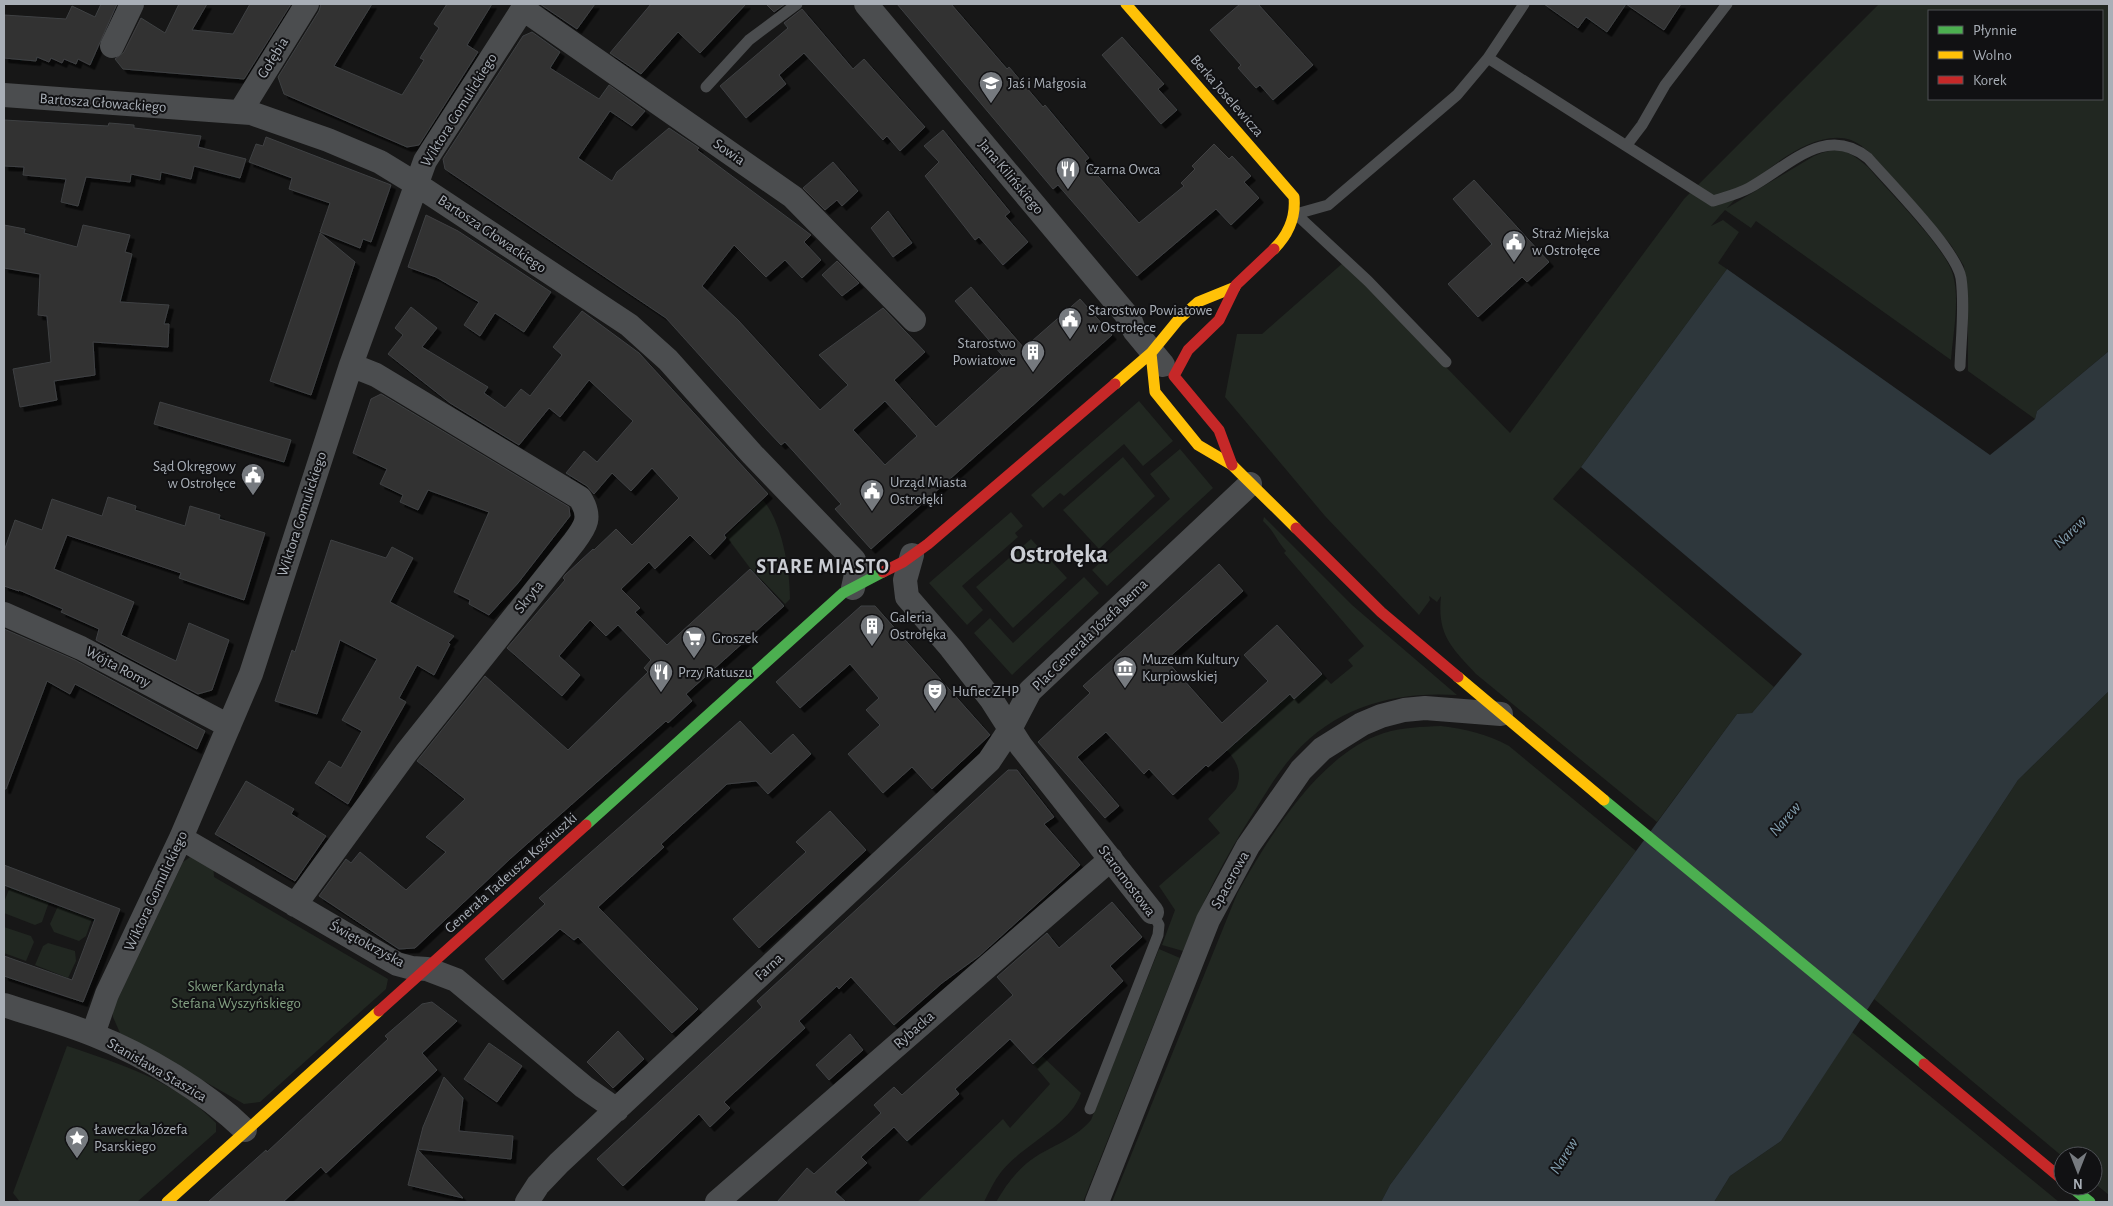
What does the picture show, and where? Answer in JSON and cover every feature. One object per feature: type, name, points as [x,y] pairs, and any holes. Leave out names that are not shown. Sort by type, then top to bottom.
[{"type":"street","points":[[112,46],[132,4]]},
{"type":"street","name":"Gołębia","points":[[240,112],[307,4]]},
{"type":"street","name":"Jana Kilińskiego","points":[[866,4],[1130,319],[1134,330],[1151,353]]},
{"type":"street","name":"Berka Joselewicza","points":[[1126,4],[1294,197],[1296,214]]},
{"type":"street","name":"Wiktora Gomulickiego","points":[[93,1034],[107,994],[181,838],[251,674],[351,365],[425,161],[525,6]]},
{"type":"street","name":"Sowia","points":[[525,6],[793,197],[914,320]]},
{"type":"street","name":"Bartosza Głowackiego","points":[[4,95],[240,112],[265,117],[328,140],[380,162],[629,325],[657,349],[752,454],[854,560],[857,570],[853,588]]},
{"type":"street","points":[[1174,376],[1179,359],[1219,320],[1235,287],[1286,235],[1293,226],[1296,214]]},
{"type":"street","points":[[1009,731],[991,699],[951,648],[907,598],[905,580],[912,555],[1005,479],[1151,353],[1178,320],[1198,302],[1235,287]]},
{"type":"street","points":[[1151,353],[1174,376],[1219,430],[1232,465]]},
{"type":"street","points":[[1151,353],[1151,369],[1155,392],[1198,445],[1232,465],[1381,612],[1501,714],[2053,1172]]},
{"type":"street","name":"Skryta","points":[[295,904],[406,753],[579,536],[587,524],[588,517],[580,498],[376,375],[351,365]]},
{"type":"street","name":"Plac Generała Józefa Bema","points":[[1009,731],[1030,691],[1250,484]]},
{"type":"street","name":"Generała Tadeusza Kościuszki","points":[[166,1202],[244,1130],[427,969],[842,593],[881,574],[912,555]]},
{"type":"street","name":"Wójta Romy","points":[[4,614],[81,648],[230,726]]},
{"type":"street","name":"Spacerowa","points":[[1097,1202],[1208,920],[1248,846],[1301,770],[1322,749],[1362,724],[1381,716],[1404,710],[1425,708],[1501,714]]},
{"type":"street","name":"Staromostowa","points":[[1009,731],[1152,912]]},
{"type":"street","name":"Farna","points":[[527,1202],[538,1185],[559,1163],[989,761],[1009,731]]},
{"type":"street","name":"Świętokrzyska","points":[[181,838],[397,964],[427,969],[456,980],[584,1087],[617,1110]]},
{"type":"street","name":"Rybacka","points":[[717,1202],[1111,859]]},
{"type":"street","name":"Stanisława Staszica","points":[[4,1005],[93,1034],[144,1059],[222,1108],[244,1130]]},
{"type":"lane","points":[[706,87],[749,40],[797,4]]},
{"type":"lane","points":[[1296,214],[1328,205],[1457,95],[1488,58],[1524,4]]},
{"type":"lane","points":[[1626,146],[1642,125],[1665,85],[1727,4]]},
{"type":"lane","points":[[1488,58],[1713,201],[1748,188],[1817,148],[1830,144],[1844,144],[1858,149],[1941,242],[1957,266],[1961,278],[1960,366]]},
{"type":"lane","points":[[1296,214],[1368,281],[1446,362]]},
{"type":"lane","name":"Staromostowa","points":[[1090,1109],[1158,935],[1159,925],[1152,912]]},
{"type":"green space","points":[[1879,4],[2109,4],[2109,351],[2037,411],[2035,419],[1968,371],[1968,312],[1964,266],[1951,245],[1870,153],[1851,140],[1835,138],[1818,141],[1800,148],[1783,159],[1751,184],[1727,208],[1814,156],[1837,150],[1849,153],[1855,157],[1868,167],[1916,220],[1948,264],[1953,275],[1956,295],[1951,360],[1756,221],[1751,228],[1725,210],[1711,226],[1723,220],[1739,232],[1718,263],[1727,269],[1581,467],[1553,499],[1774,687],[1752,713],[1737,714],[1657,822],[1476,674],[1459,656],[1448,640],[1441,621],[1441,596],[1437,602],[1429,596],[1430,600],[1419,615],[1325,516],[1225,397],[1237,334],[1262,334],[1344,262],[1510,433],[1684,199]]},
{"type":"green space","points":[[1139,401],[1173,441],[1143,466],[1124,444],[1064,496],[1060,493],[1043,508],[1031,495]]},
{"type":"green space","points":[[1180,449],[1213,488],[1107,586],[1092,570],[1170,499],[1150,474]]},
{"type":"green space","points":[[1123,457],[1155,496],[1099,549],[1063,510]]},
{"type":"green space","points":[[763,500],[770,509],[784,547],[790,599],[785,604],[750,568],[726,536]]},
{"type":"green space","points":[[1011,512],[1023,526],[1015,533],[1018,537],[962,586],[983,610],[967,625],[929,583]]},
{"type":"green space","points":[[1264,517],[1352,605],[1457,695],[1434,694],[1412,696],[1390,699],[1369,705],[1329,724],[1312,737],[1283,768],[1242,831],[1206,898],[1183,951],[1162,945],[1175,910],[1159,886],[1220,833],[1208,819],[1236,789],[1239,778],[1236,763],[1227,750],[1289,694],[1294,699],[1322,674],[1331,684],[1353,666],[1348,660],[1364,646],[1284,553],[1286,551],[1263,521]]},
{"type":"green space","points":[[1031,539],[1067,578],[1013,628],[976,587]]},
{"type":"green space","points":[[1084,577],[1099,593],[1012,675],[974,633],[990,618],[1013,643]]},
{"type":"green space","points":[[2109,691],[2109,1195],[2103,1190],[2103,1146],[2053,1146],[2053,1149],[1874,999],[2018,780]]},
{"type":"green space","points":[[1441,726],[1493,738],[1509,746],[1636,851],[1390,1185],[1381,1202],[1112,1202],[1237,894],[1280,824],[1318,778],[1338,759],[1361,743],[1391,731]]},
{"type":"green space","name":"Skwer Kardynała Stefana Wyszyńskiego","points":[[193,855],[213,861],[214,877],[388,979],[386,989],[260,1102],[244,1104],[120,1033],[113,1017],[113,1009],[183,862]]},
{"type":"green space","points":[[10,887],[49,902],[42,922],[35,925],[4,913],[4,902]]},
{"type":"green space","points":[[58,906],[92,919],[86,936],[79,941],[54,932],[50,924]]},
{"type":"green space","points":[[4,927],[31,936],[34,942],[26,961],[4,953]]},
{"type":"green space","points":[[48,943],[75,951],[76,961],[68,978],[35,965],[43,946]]},
{"type":"green space","points":[[1159,949],[1180,958],[1083,1202],[996,1202],[1010,1181],[1027,1163],[1076,1134],[1091,1120]]},
{"type":"green space","points":[[1852,1032],[2059,1202],[1714,1202],[1730,1176],[1781,1141]]},
{"type":"green space","points":[[67,1046],[127,1067],[165,1085],[200,1108],[216,1123],[216,1132],[137,1202],[20,1202],[13,1193]]},
{"type":"green space","points":[[1042,1056],[1081,1093],[1076,1104],[1067,1115],[1010,1162],[996,1179],[984,1202],[917,1202],[1003,1119],[1010,1128],[1050,1084],[1033,1064]]},
{"type":"water","name":"Narew","points":[[1727,269],[1990,455],[2035,419],[2037,411],[2109,351],[2109,691],[2018,780],[1781,1141],[1730,1176],[1714,1202],[1381,1202],[1390,1185],[1737,714],[1752,713],[1802,654],[1581,467]]},
{"type":"building","points":[[101,4],[117,4],[90,65],[78,59],[76,64],[64,59],[62,63],[51,58],[49,62],[37,57],[36,61],[4,58],[4,15],[66,19],[72,6],[95,17]]},
{"type":"building","points":[[179,4],[207,4],[192,30],[233,34],[250,4],[291,4],[244,79],[123,69],[115,59],[124,52],[141,18],[165,33]]},
{"type":"building","points":[[321,4],[372,4],[334,66],[402,95],[424,60],[420,58],[439,28],[434,24],[447,4],[492,4],[467,45],[478,52],[419,145],[407,147],[284,94],[278,77],[319,11]]},
{"type":"building","points":[[540,4],[595,4],[577,29]]},
{"type":"building","points":[[651,4],[746,4],[700,53],[678,32],[641,74],[610,53]]},
{"type":"building","points":[[766,4],[785,4],[774,12]]},
{"type":"building","points":[[897,4],[951,4],[1007,69],[1009,67],[1043,107],[1045,105],[1089,158],[1085,161],[1139,223],[1184,186],[1181,183],[1195,169],[1192,166],[1214,144],[1229,159],[1232,156],[1251,176],[1244,182],[1259,198],[1231,225],[1216,209],[1137,276],[1058,185],[1053,189]]},
{"type":"building","points":[[1240,4],[1258,4],[1313,65],[1273,100],[1260,85],[1256,88],[1238,68],[1241,65],[1210,30]]},
{"type":"building","points":[[1544,4],[1626,4],[1607,32],[1586,17],[1578,28]]},
{"type":"building","points":[[1626,4],[1681,4],[1664,30]]},
{"type":"building","points":[[802,9],[853,69],[864,59],[925,127],[900,151],[887,136],[883,140],[804,53],[779,75],[786,84],[746,118],[720,86],[788,28],[784,23]]},
{"type":"building","points":[[532,32],[560,52],[550,68],[599,99],[609,85],[645,111],[632,126],[610,111],[578,158],[612,181],[617,172],[669,128],[699,148],[697,150],[811,235],[804,242],[821,260],[802,278],[785,260],[766,277],[734,245],[702,286],[738,320],[820,410],[848,385],[819,355],[883,308],[925,352],[894,380],[936,427],[1008,362],[955,301],[971,287],[1024,348],[1080,299],[1112,335],[871,549],[835,509],[841,504],[785,442],[781,445],[765,428],[666,318],[445,169],[443,159],[523,36]],"holes":[[[885,401],[917,436],[885,465],[853,430]]]},
{"type":"building","points":[[1122,37],[1164,84],[1158,89],[1177,110],[1161,124],[1102,55]]},
{"type":"building","points":[[4,120],[108,126],[109,123],[134,125],[134,128],[201,136],[198,147],[246,159],[240,178],[194,166],[191,179],[161,172],[160,180],[131,174],[130,182],[86,177],[78,206],[61,202],[66,179],[23,175],[24,167],[4,166]]},
{"type":"building","points":[[943,130],[1010,212],[1005,216],[1028,242],[1003,265],[979,237],[975,240],[925,176],[939,162],[924,146]]},
{"type":"building","points":[[266,137],[391,185],[371,242],[363,239],[360,248],[320,232],[330,203],[289,189],[292,178],[249,162],[256,144],[263,146]]},
{"type":"building","points":[[833,162],[858,191],[842,206],[837,200],[825,210],[803,188]]},
{"type":"building","name":"Straż Miejska w Ostrołęce","points":[[1474,180],[1549,262],[1527,282],[1522,277],[1478,317],[1448,284],[1492,244],[1453,199]]},
{"type":"building","points":[[888,211],[912,243],[893,257],[871,228]]},
{"type":"building","points":[[426,215],[458,231],[551,292],[524,332],[495,313],[480,336],[464,325],[479,302],[436,277],[408,267]]},
{"type":"building","points":[[4,225],[25,229],[24,233],[77,247],[83,225],[130,235],[125,252],[132,254],[120,302],[169,305],[164,324],[169,324],[168,347],[93,342],[95,375],[54,381],[57,400],[20,407],[13,369],[51,362],[47,316],[38,315],[40,274],[4,268]]},
{"type":"building","points":[[320,233],[355,262],[311,395],[270,381]]},
{"type":"building","points":[[837,261],[859,283],[842,296],[822,275]]},
{"type":"building","points":[[411,307],[437,328],[422,347],[488,387],[484,393],[505,408],[521,389],[530,396],[562,355],[553,347],[582,311],[639,353],[768,494],[724,535],[726,538],[710,555],[690,535],[655,569],[649,562],[621,589],[640,608],[635,612],[667,645],[750,569],[784,606],[686,694],[692,701],[668,723],[666,721],[511,858],[415,948],[399,949],[319,896],[346,859],[351,863],[360,852],[406,890],[446,852],[426,837],[465,799],[417,761],[485,676],[568,750],[648,672],[644,668],[651,660],[618,625],[606,636],[590,620],[559,656],[580,675],[562,696],[507,648],[565,580],[563,578],[565,575],[593,549],[616,529],[632,545],[679,498],[652,468],[631,491],[612,473],[594,494],[587,486],[566,473],[584,451],[597,462],[633,421],[589,380],[560,417],[549,408],[519,445],[450,403],[388,354],[403,335],[395,328]]},
{"type":"building","points":[[381,394],[569,507],[570,516],[518,583],[489,615],[469,604],[470,600],[454,592],[489,512],[428,490],[418,510],[400,502],[403,495],[380,484],[387,469],[353,453],[371,399]]},
{"type":"building","points":[[160,402],[291,440],[284,462],[154,424]]},
{"type":"building","points":[[108,497],[136,506],[135,510],[185,526],[190,506],[220,515],[219,519],[265,533],[244,600],[179,578],[181,573],[67,535],[54,569],[134,602],[121,635],[176,661],[189,623],[229,640],[212,690],[198,694],[96,640],[99,629],[61,612],[63,609],[19,590],[4,586],[4,551],[15,520],[42,530],[52,499],[102,516]]},
{"type":"building","points":[[331,540],[386,558],[392,547],[413,558],[390,602],[454,636],[448,643],[450,644],[434,675],[417,665],[399,698],[406,702],[348,804],[315,783],[329,761],[341,768],[362,731],[342,720],[377,659],[340,640],[317,714],[275,701],[292,650],[295,652]]},
{"type":"building","points":[[1219,564],[1243,591],[1166,660],[1222,723],[1268,681],[1244,655],[1277,625],[1322,674],[1294,699],[1290,694],[1208,767],[1206,765],[1173,795],[1149,769],[1144,774],[1106,732],[1077,757],[1119,806],[1105,818],[1038,742],[1090,693],[1083,686]]},
{"type":"building","points":[[861,606],[875,606],[990,735],[932,789],[912,767],[883,793],[848,754],[880,725],[866,710],[879,698],[850,664],[800,708],[776,682]]},
{"type":"building","points":[[4,629],[75,660],[205,731],[197,749],[75,684],[70,694],[47,681],[6,789],[4,789]]},
{"type":"building","points":[[740,721],[771,754],[793,734],[811,754],[768,794],[756,781],[727,784],[661,844],[664,847],[598,907],[698,1009],[672,1033],[578,937],[574,940],[560,929],[503,980],[485,959],[545,904],[539,898]]},
{"type":"building","points":[[1008,770],[1017,770],[1054,817],[1044,824],[1080,865],[979,956],[942,983],[894,1025],[851,977],[839,989],[837,986],[799,1021],[805,1028],[724,1102],[730,1108],[710,1127],[699,1114],[623,1186],[597,1159],[762,1007],[757,1001]]},
{"type":"building","points":[[246,781],[294,809],[291,814],[326,836],[295,881],[215,834]]},
{"type":"building","points":[[830,811],[866,850],[759,948],[733,919],[806,852],[796,842]]},
{"type":"building","points":[[4,865],[120,909],[83,1002],[4,976],[4,956],[72,980],[95,919],[4,885]]},
{"type":"building","points":[[1112,902],[1142,937],[1110,966],[1123,981],[1033,1064],[1010,1039],[955,1089],[959,1094],[907,1141],[894,1127],[861,1157],[867,1163],[835,1192],[846,1202],[777,1202],[807,1168],[814,1174],[881,1113],[874,1105],[894,1087],[902,1095],[1013,995],[997,977],[1047,933],[1059,948]]},
{"type":"building","points":[[432,1002],[457,1021],[422,1053],[437,1070],[326,1173],[321,1167],[283,1202],[208,1202],[266,1150],[267,1152],[388,1039],[385,1036],[422,1004]]},
{"type":"building","points":[[618,1031],[644,1059],[613,1088],[587,1062]]},
{"type":"building","points":[[850,1034],[863,1050],[829,1080],[816,1065]]},
{"type":"building","points":[[489,1043],[522,1066],[497,1102],[464,1079]]},
{"type":"building","points":[[444,1077],[463,1098],[459,1131],[513,1136],[511,1159],[417,1149],[423,1127]]},
{"type":"building","points":[[417,1149],[463,1198],[408,1185]]},
{"type":"traffic: fast","points":[[586,825],[843,593],[883,572]]},
{"type":"traffic: fast","points":[[1604,800],[1924,1064]]},
{"type":"traffic: fast","points":[[2082,1196],[2090,1202]]},
{"type":"traffic: slow","points":[[1126,4],[1294,197],[1293,219],[1284,238],[1274,249]]},
{"type":"traffic: slow","points":[[1115,384],[1151,353],[1178,320],[1198,302],[1235,287]]},
{"type":"traffic: slow","points":[[1151,353],[1155,392],[1198,445],[1232,465],[1296,528]]},
{"type":"traffic: slow","points":[[1458,677],[1604,800]]},
{"type":"traffic: slow","points":[[167,1202],[379,1011]]},
{"type":"traffic: jam","points":[[1232,465],[1219,430],[1174,376],[1188,350],[1219,320],[1236,285],[1274,249]]},
{"type":"traffic: jam","points":[[883,572],[903,562],[928,544],[1115,384]]},
{"type":"traffic: jam","points":[[1296,528],[1381,612],[1458,677]]},
{"type":"traffic: jam","points":[[379,1011],[586,825]]},
{"type":"traffic: jam","points":[[1924,1064],[2053,1172]]},
{"type":"place","name":"Jaś i Małgosia","points":[[991,104]]},
{"type":"place","name":"Czarna Owca","points":[[1068,190]]},
{"type":"place","name":"Straż Miejska w Ostrołęce","points":[[1514,263]]},
{"type":"place","name":"Starostwo Powiatowe w Ostrołęce","points":[[1070,340]]},
{"type":"place","name":"Starostwo Powiatowe","points":[[1033,373]]},
{"type":"place","name":"Sąd Okręgowy w Ostrołęce","points":[[253,496]]},
{"type":"place","name":"Urząd Miasta Ostrołęki","points":[[872,512]]},
{"type":"place","name":"Galeria Ostrołęka","points":[[872,647]]},
{"type":"place","name":"Groszek","points":[[694,659]]},
{"type":"place","name":"Muzeum Kultury Kurpiowskiej","points":[[1125,689]]},
{"type":"place","name":"Przy Ratuszu","points":[[661,693]]},
{"type":"place","name":"Hufiec ZHP","points":[[935,712]]},
{"type":"place","name":"Ławeczka Józefa Psarskiego","points":[[77,1159]]},
{"type":"district","name":"Ostrołęka","points":[[1059,554]]},
{"type":"district","name":"STARE MIASTO","points":[[823,567]]}]
